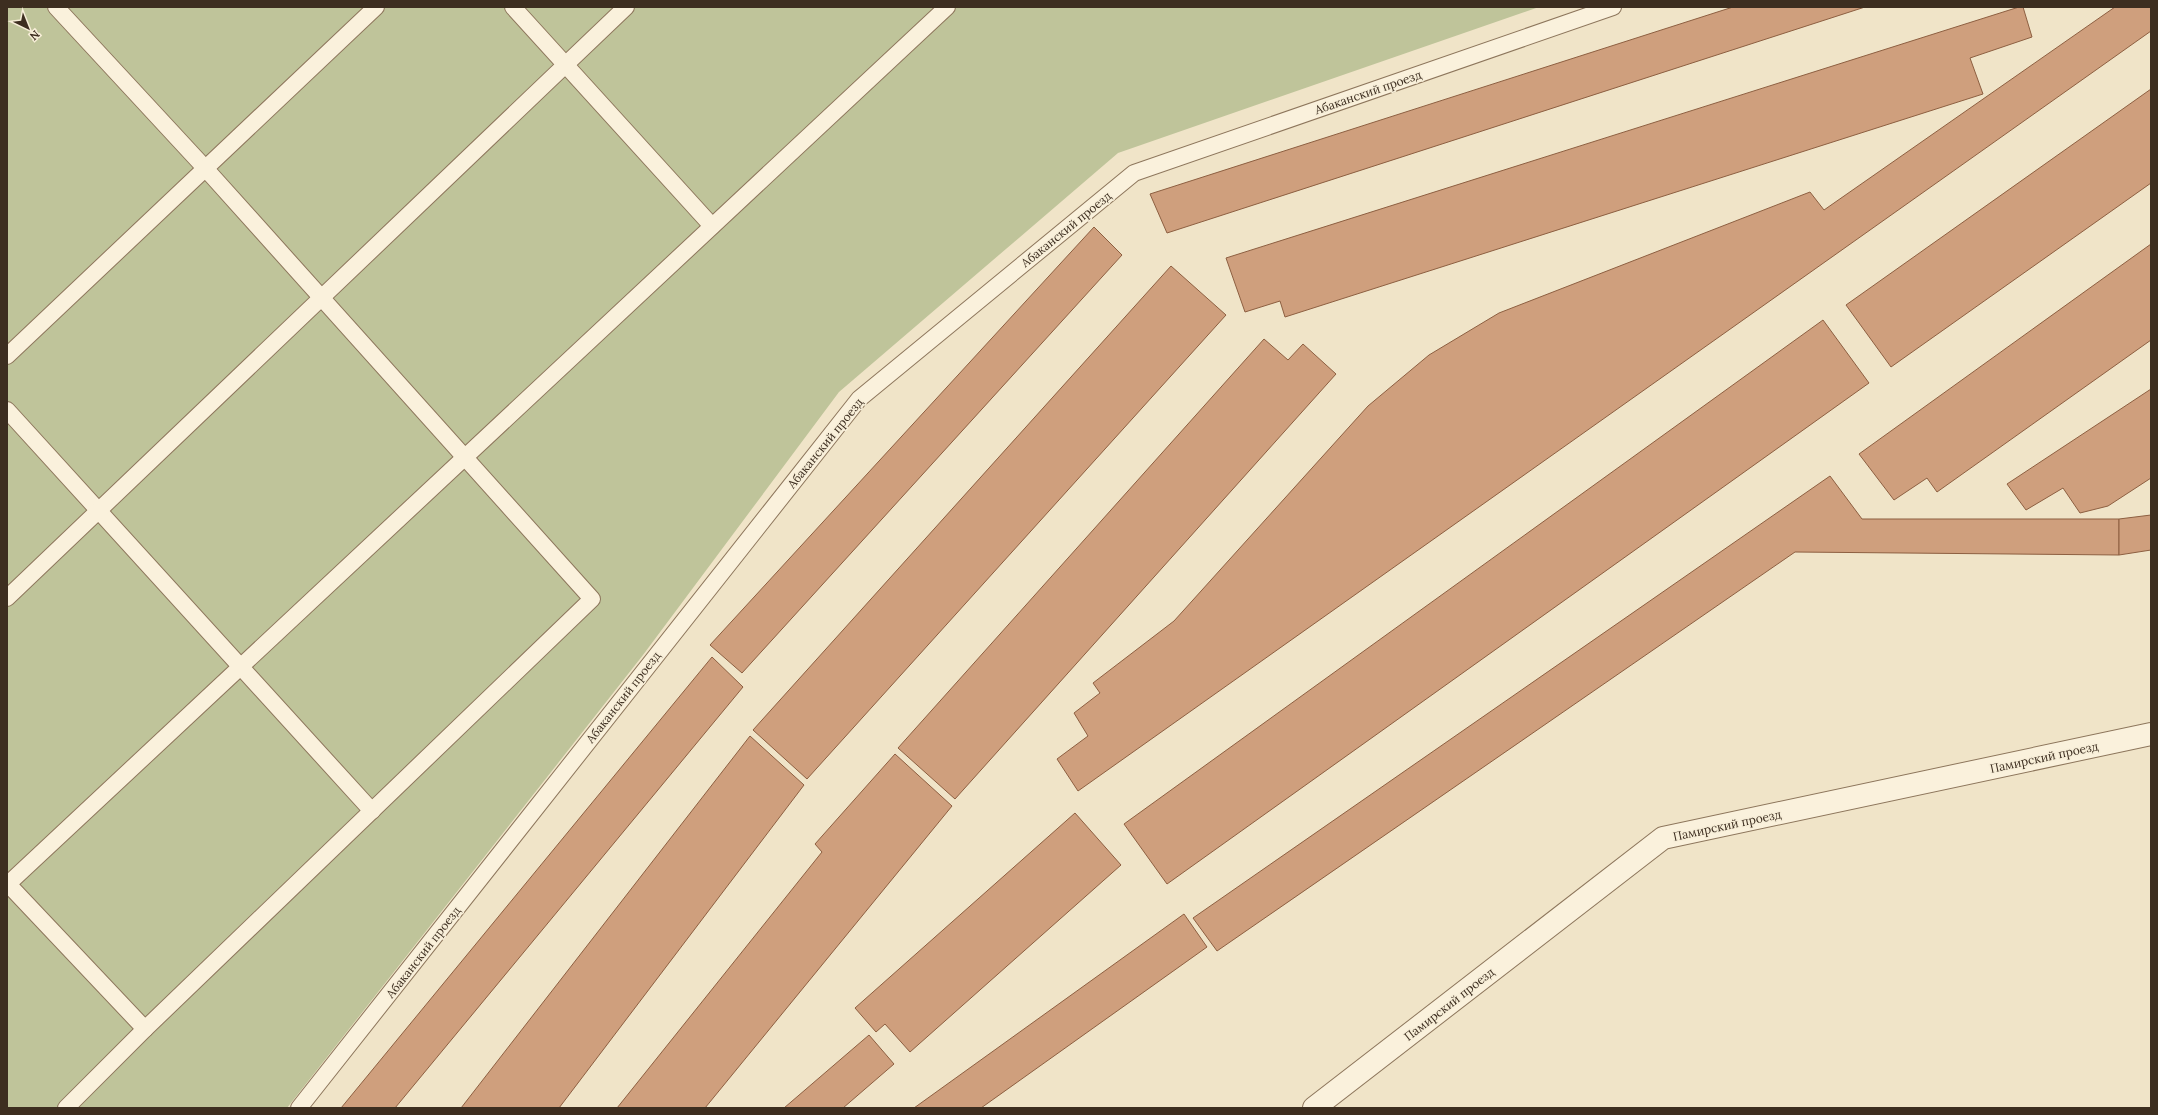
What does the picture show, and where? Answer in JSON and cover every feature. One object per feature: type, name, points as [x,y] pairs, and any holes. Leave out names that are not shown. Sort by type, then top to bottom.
[{"type":"street","name":"Памирский проезд","points":[[1314,1108],[1663,838],[2151,734]]},
{"type":"lane","points":[[56,7],[205,168],[592,599],[145,1029],[66,1108]]},
{"type":"lane","points":[[7,356],[376,7]]},
{"type":"lane","points":[[513,7],[712,226]]},
{"type":"lane","points":[[7,598],[626,7]]},
{"type":"lane","name":"Абаканский проезд","points":[[299,1108],[859,399],[1134,173],[1613,7]]},
{"type":"lane","points":[[145,1029],[7,883],[712,226],[939,10]]},
{"type":"lane","points":[[7,410],[372,811]]},
{"type":"green space","points":[[7,7],[1539,7],[1118,153],[839,392],[643,655],[287,1108],[7,1108]]},
{"type":"building","points":[[1733,7],[1865,7],[1167,233],[1150,194]]},
{"type":"building","points":[[2019,7],[2023,7],[2032,37],[1970,58],[1983,94],[1285,317],[1280,301],[1245,312],[1226,258]]},
{"type":"building","points":[[2115,7],[2151,7],[2151,31],[1078,791],[1057,759],[1088,736],[1074,713],[1100,693],[1093,683],[1174,621],[1368,406],[1429,355],[1499,313],[1810,192],[1824,210]]},
{"type":"building","points":[[2151,89],[2151,183],[1891,367],[1846,305]]},
{"type":"building","points":[[1094,227],[1122,255],[742,673],[710,645]]},
{"type":"building","points":[[2151,244],[2151,340],[1937,492],[1927,478],[1894,500],[1859,454]]},
{"type":"building","points":[[1171,266],[1226,315],[807,779],[753,730]]},
{"type":"building","points":[[1823,320],[1869,383],[1167,884],[1124,824]]},
{"type":"building","points":[[1264,339],[1288,360],[1303,344],[1336,374],[955,799],[898,748]]},
{"type":"building","points":[[2151,389],[2151,478],[2108,506],[2080,513],[2063,488],[2026,510],[2007,484]]},
{"type":"building","points":[[1830,476],[1862,519],[2119,519],[2119,555],[1795,552],[1217,951],[1193,918]]},
{"type":"building","points":[[2151,515],[2151,550],[2119,555],[2119,519]]},
{"type":"building","points":[[712,657],[743,687],[395,1108],[341,1108]]},
{"type":"building","points":[[750,736],[804,785],[559,1108],[461,1108]]},
{"type":"building","points":[[895,754],[952,806],[705,1108],[617,1108],[822,852],[815,844]]},
{"type":"building","points":[[1075,813],[1121,865],[910,1052],[885,1024],[876,1032],[855,1008]]},
{"type":"building","points":[[1184,914],[1207,947],[981,1108],[914,1108]]},
{"type":"building","points":[[869,1035],[894,1064],[843,1108],[784,1108]]}]
